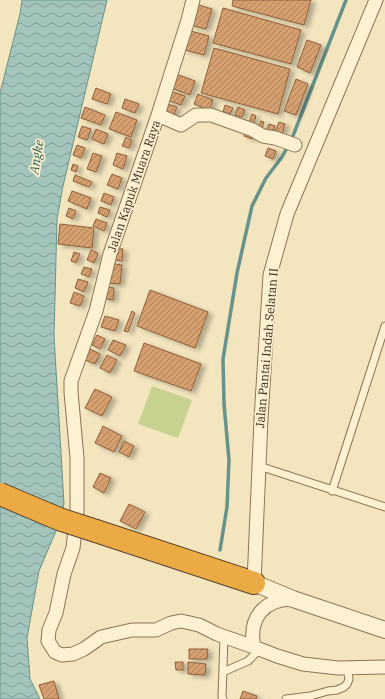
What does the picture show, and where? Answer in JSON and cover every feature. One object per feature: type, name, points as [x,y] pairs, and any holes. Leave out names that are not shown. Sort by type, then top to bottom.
[{"type":"highway","points":[[0,494],[59,519],[254,578]]},
{"type":"street","name":"Jalan Kapuk Muara Raya","points":[[193,0],[158,115],[110,254],[96,311],[71,381],[77,458],[78,512],[73,548],[64,574],[56,613],[48,641],[55,652],[62,655],[73,654],[84,649],[101,637],[132,630],[156,630],[181,621],[199,626],[224,636]]},
{"type":"street","name":"Jalan Pantai Indah Selatan II","points":[[254,578],[261,419],[270,275],[287,214],[376,0]]},
{"type":"street","points":[[158,115],[181,125],[196,115],[211,114],[253,130],[263,136],[290,143]]},
{"type":"street","points":[[254,578],[292,599],[385,630]]},
{"type":"street","points":[[257,648],[252,638],[253,629],[260,612],[275,601],[292,599]]},
{"type":"street","points":[[224,636],[303,664],[329,668],[385,667]]},
{"type":"lane","points":[[332,490],[385,326]]},
{"type":"lane","points":[[259,466],[385,508]]},
{"type":"lane","points":[[223,699],[224,636]]},
{"type":"lane","points":[[223,672],[248,661],[257,648]]},
{"type":"lane","points":[[286,699],[310,696],[344,687],[349,679],[347,668]]},
{"type":"green space","points":[[152,386],[192,400],[178,438],[138,424]]},
{"type":"water","name":"Angke","points":[[22,0],[107,0],[63,186],[57,219],[54,336],[64,504],[56,531],[39,571],[27,638],[30,679],[40,699],[0,699],[0,93],[20,14]]},
{"type":"building","points":[[233,0],[311,0],[304,25],[232,6]]},
{"type":"building","points":[[196,4],[212,9],[206,29],[190,25]]},
{"type":"building","points":[[223,8],[301,30],[291,64],[213,43]]},
{"type":"building","points":[[187,30],[209,36],[204,55],[182,49]]},
{"type":"building","points":[[307,40],[321,45],[310,73],[297,67]]},
{"type":"building","points":[[214,48],[290,69],[278,114],[201,93]]},
{"type":"building","points":[[176,74],[195,81],[190,95],[171,88]]},
{"type":"building","points":[[296,79],[308,84],[296,115],[284,111]]},
{"type":"building","points":[[96,88],[111,94],[107,104],[92,99]]},
{"type":"building","points":[[170,91],[185,96],[181,105],[167,100]]},
{"type":"building","points":[[198,94],[213,100],[209,110],[194,104]]},
{"type":"building","points":[[125,99],[139,104],[135,113],[122,108]]},
{"type":"building","points":[[164,103],[177,107],[173,117],[160,113]]},
{"type":"building","points":[[225,105],[233,108],[230,114],[223,112]]},
{"type":"building","points":[[85,107],[105,115],[101,125],[81,118]]},
{"type":"building","points":[[238,107],[245,110],[242,117],[235,115]]},
{"type":"building","points":[[116,112],[137,120],[131,137],[109,129]]},
{"type":"building","points":[[252,114],[256,116],[254,123],[249,122]]},
{"type":"building","points":[[261,121],[264,122],[262,128],[259,127]]},
{"type":"building","points":[[279,122],[285,124],[282,135],[275,132]]},
{"type":"building","points":[[269,124],[275,126],[271,136],[266,134]]},
{"type":"building","points":[[82,126],[91,129],[87,140],[78,137]]},
{"type":"building","points":[[96,129],[108,134],[104,144],[92,139]]},
{"type":"building","points":[[246,130],[254,133],[252,139],[244,136]]},
{"type":"building","points":[[126,137],[132,140],[129,148],[122,146]]},
{"type":"building","points":[[77,145],[85,148],[81,158],[73,155]]},
{"type":"building","points":[[268,148],[276,151],[273,159],[265,156]]},
{"type":"building","points":[[93,153],[102,156],[96,172],[87,169]]},
{"type":"building","points":[[117,153],[127,156],[123,169],[113,165]]},
{"type":"building","points":[[73,164],[78,166],[76,172],[71,170]]},
{"type":"building","points":[[112,174],[122,178],[118,189],[107,185]]},
{"type":"building","points":[[75,175],[92,182],[89,187],[73,181]]},
{"type":"building","points":[[72,191],[91,198],[87,209],[68,201]]},
{"type":"building","points":[[104,193],[114,197],[111,205],[101,201]]},
{"type":"building","points":[[100,207],[110,210],[107,217],[98,213]]},
{"type":"building","points":[[69,208],[76,211],[73,219],[66,216]]},
{"type":"building","points":[[96,219],[107,223],[104,231],[93,226]]},
{"type":"building","points":[[60,224],[94,228],[92,248],[58,244]]},
{"type":"building","points":[[115,248],[123,249],[122,261],[114,260]]},
{"type":"building","points":[[91,250],[98,253],[94,263],[87,260]]},
{"type":"building","points":[[74,252],[80,254],[76,263],[71,261]]},
{"type":"building","points":[[109,263],[122,265],[120,284],[106,283]]},
{"type":"building","points":[[84,267],[92,269],[89,277],[81,274]]},
{"type":"building","points":[[78,279],[88,282],[84,292],[75,288]]},
{"type":"building","points":[[103,286],[114,288],[113,300],[102,298]]},
{"type":"building","points":[[150,290],[208,312],[195,348],[137,326]]},
{"type":"building","points":[[74,292],[84,296],[80,306],[70,303]]},
{"type":"building","points":[[132,311],[135,313],[128,332],[124,331]]},
{"type":"building","points":[[105,316],[119,320],[115,331],[101,327]]},
{"type":"building","points":[[97,335],[105,339],[100,349],[92,345]]},
{"type":"building","points":[[113,340],[126,345],[120,356],[108,350]]},
{"type":"building","points":[[144,343],[201,364],[191,391],[134,371]]},
{"type":"building","points":[[90,349],[100,354],[95,364],[85,360]]},
{"type":"building","points":[[107,355],[117,360],[110,373],[100,368]]},
{"type":"building","points":[[95,389],[112,397],[102,416],[85,408]]},
{"type":"building","points":[[103,426],[122,436],[114,452],[95,443]]},
{"type":"building","points":[[124,441],[134,446],[129,457],[119,452]]},
{"type":"building","points":[[100,473],[111,478],[104,493],[93,487]]},
{"type":"building","points":[[129,504],[145,512],[136,529],[120,521]]},
{"type":"building","points":[[189,649],[208,649],[207,659],[189,659]]},
{"type":"building","points":[[175,662],[183,662],[183,670],[176,670]]},
{"type":"building","points":[[188,662],[206,664],[205,675],[188,674]]},
{"type":"building","points":[[54,681],[59,699],[44,699],[39,685]]},
{"type":"building","points":[[243,691],[257,696],[256,699],[240,699]]},
{"type":"waterway","points":[[291,141],[346,0]]},
{"type":"waterway","points":[[220,550],[227,507],[229,460],[224,404],[223,359],[237,273],[252,206],[266,178],[282,157],[288,146]]}]
